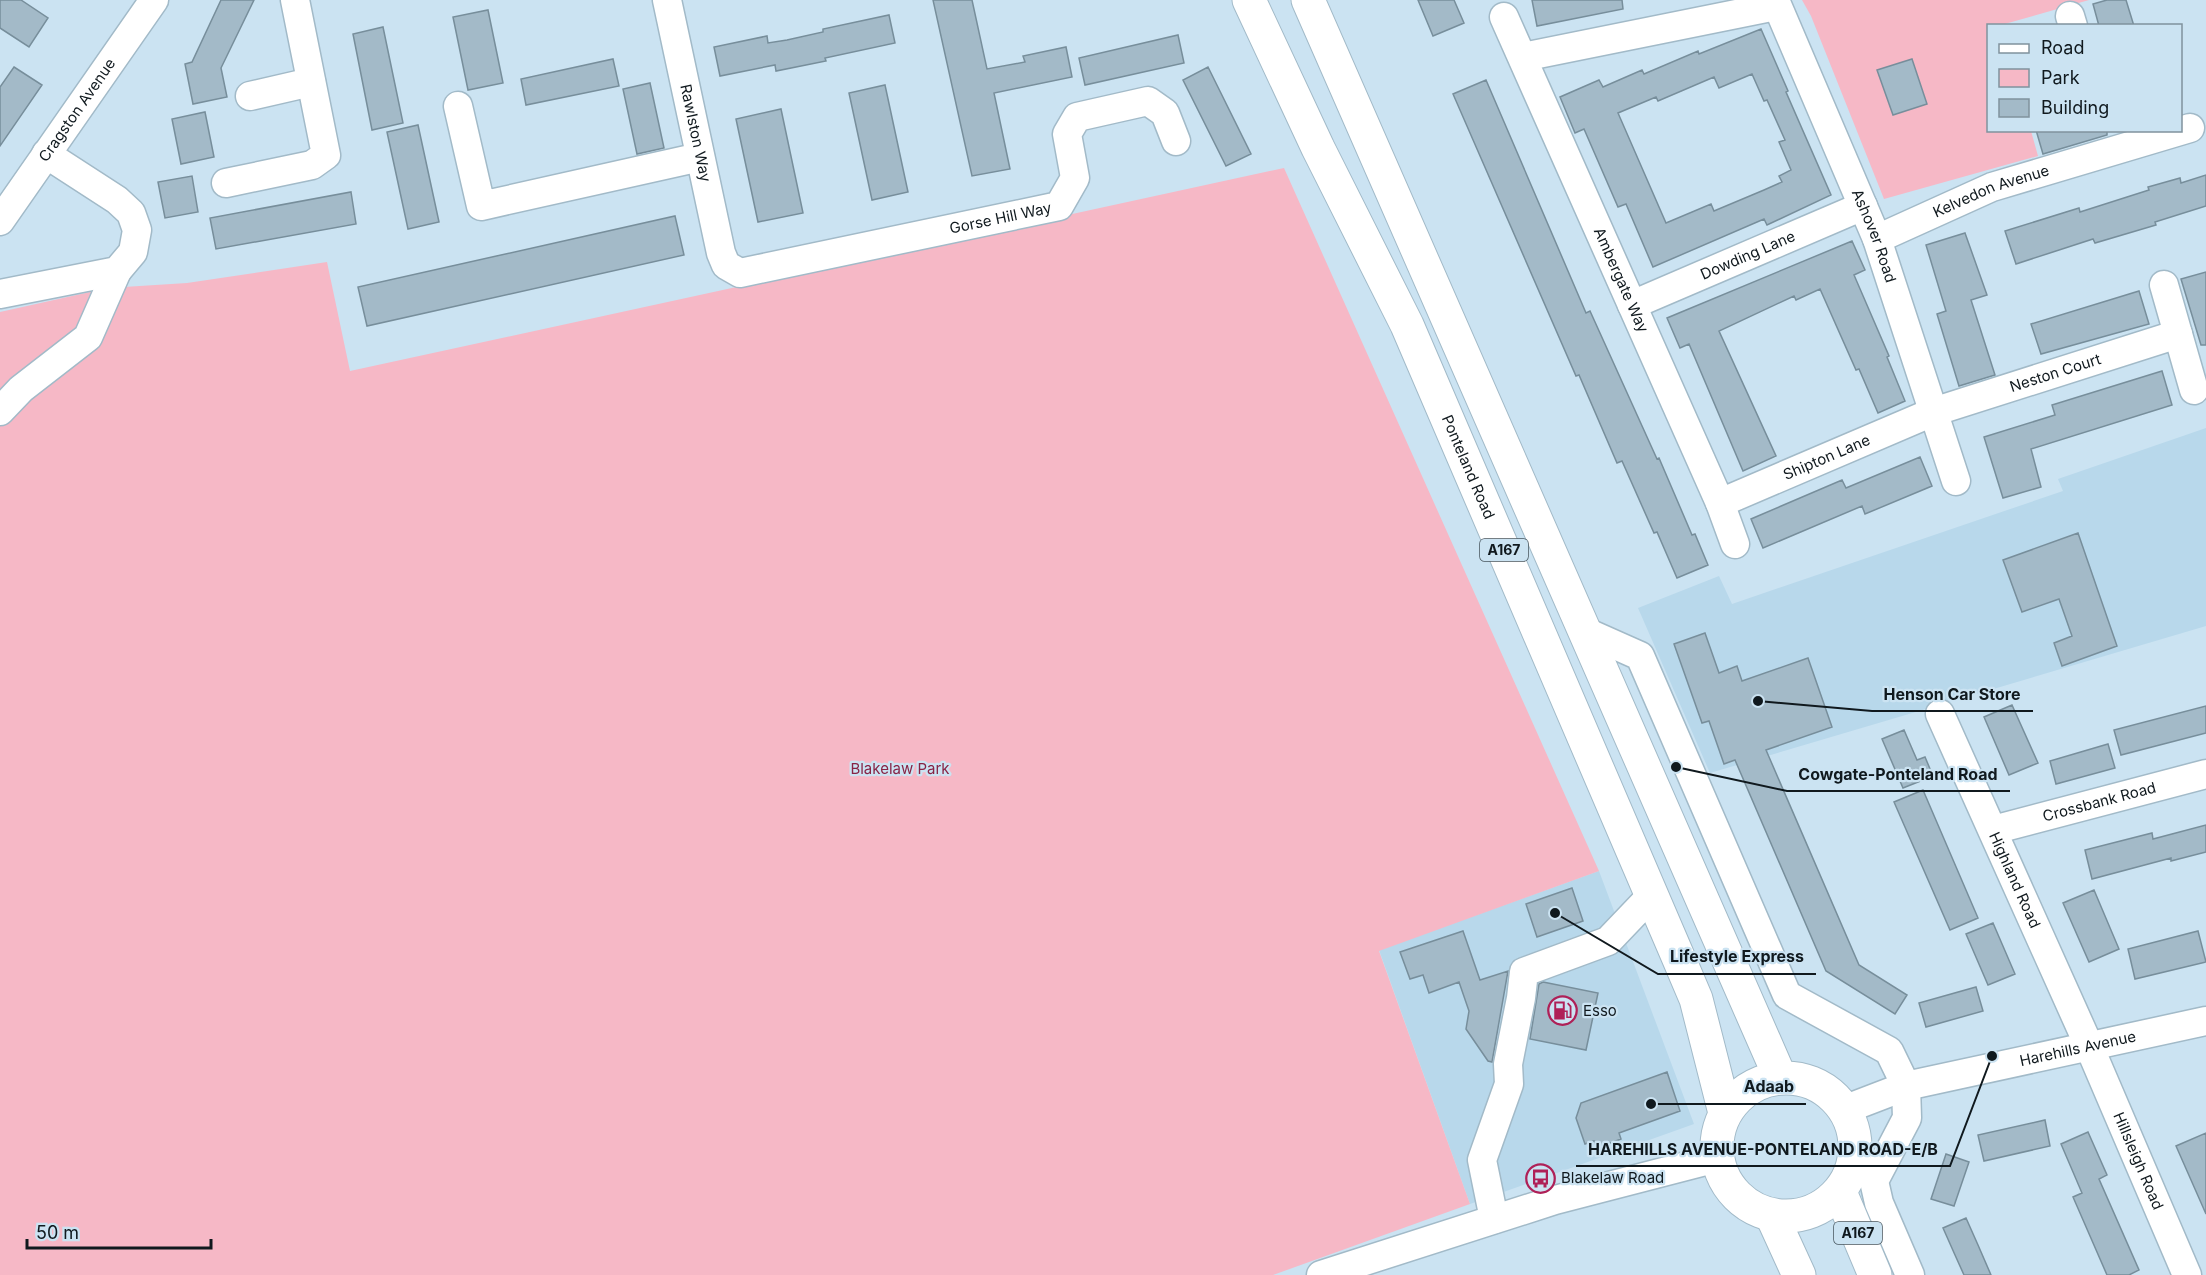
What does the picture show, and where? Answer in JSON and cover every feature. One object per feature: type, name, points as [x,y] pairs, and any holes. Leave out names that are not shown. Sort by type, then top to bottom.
[{"type":"highway","name":"Ponteland Road","points":[[1249,0],[1318,148],[1407,325],[1652,895],[1696,999],[1725,1113]]},
{"type":"highway","name":"A167","points":[[1308,0],[1780,1077]]},
{"type":"highway","name":"Ponteland Road","points":[[1780,1077],[1804,1079],[1834,1095],[1846,1109],[1856,1138],[1855,1162],[1840,1192],[1821,1207],[1798,1215],[1773,1216],[1741,1200],[1725,1181],[1717,1158],[1718,1134],[1725,1113],[1740,1095],[1761,1082],[1780,1077]]},
{"type":"highway","name":"A167","points":[[1840,1192],[1875,1275]]},
{"type":"highway","points":[[1773,1216],[1799,1275]]},
{"type":"street","name":"Cragston Avenue","points":[[0,221],[154,0]]},
{"type":"street","points":[[226,183],[312,165],[326,155],[295,0]]},
{"type":"street","name":"Rawlston Way","points":[[667,0],[721,253],[726,265]]},
{"type":"street","points":[[1523,57],[1776,3]]},
{"type":"street","name":"Ashover Road","points":[[1776,3],[1877,239],[1956,481]]},
{"type":"street","name":"Ambergate Way","points":[[1499,7],[1720,503],[1735,544]]},
{"type":"street","points":[[250,96],[311,82]]},
{"type":"street","name":"Gorse Hill Way","points":[[726,265],[740,273],[1059,206],[1075,178],[1067,134],[1077,117],[1148,101],[1165,113],[1176,141]]},
{"type":"street","points":[[458,106],[481,206],[700,157]]},
{"type":"street","name":"Kelvedon Avenue","points":[[2182,129],[2190,128]]},
{"type":"street","name":"Kelvedon Avenue","points":[[1877,239],[1992,188],[2107,141],[2164,132]]},
{"type":"street","points":[[0,411],[21,389],[88,337],[117,271],[133,252],[137,230],[132,213],[117,200],[46,154]]},
{"type":"street","name":"Dowding Lane","points":[[1632,306],[1863,206]]},
{"type":"street","points":[[0,294],[117,271]]},
{"type":"street","points":[[2164,285],[2194,390]]},
{"type":"street","name":"Neston Court","points":[[1933,412],[2178,334]]},
{"type":"street","name":"Shipton Lane","points":[[1720,503],[1933,412]]},
{"type":"street","points":[[1586,632],[1640,656],[1787,995],[1889,1051],[1906,1086],[1906,1118],[1874,1181],[1879,1203],[1910,1275]]},
{"type":"street","name":"Highland Road","points":[[1940,714],[2089,1046]]},
{"type":"street","name":"Crossbank Road","points":[[1993,830],[2206,774]]},
{"type":"street","points":[[1494,1219],[1482,1160],[1509,1084],[1508,1064],[1524,972],[1608,941],[1652,895]]},
{"type":"street","name":"Harehills Avenue","points":[[1846,1109],[1906,1086],[2206,1021]]},
{"type":"street","name":"Hillsleigh Road","points":[[2089,1046],[2187,1275]]},
{"type":"street","points":[[1322,1275],[1555,1200],[1717,1158]]},
{"type":"shaded area","points":[[2206,428],[2206,626],[1710,773],[1638,608],[1719,576],[1732,604],[2063,491],[2058,479]]},
{"type":"shaded area","points":[[1599,871],[1694,1124],[1470,1204],[1379,950]]},
{"type":"green space","points":[[1802,0],[2089,0],[2005,24],[1987,24],[1987,132],[2031,132],[2038,156],[1884,199],[1811,16]]},
{"type":"green space","name":"Blakelaw Park","points":[[1284,168],[1599,871],[1379,951],[1470,1204],[1273,1275],[0,1275],[0,312],[108,288],[187,283],[327,262],[350,371]]},
{"type":"building","points":[[0,0],[21,0],[48,18],[29,47],[0,28]]},
{"type":"building","points":[[221,0],[254,0],[221,68],[227,97],[193,104],[185,64],[192,62]]},
{"type":"building","points":[[933,0],[972,0],[987,69],[1025,62],[1023,56],[1066,47],[1072,77],[994,93],[1010,169],[972,176]]},
{"type":"building","points":[[1418,0],[1454,0],[1464,23],[1433,36]]},
{"type":"building","points":[[1532,0],[1622,0],[1623,9],[1537,26]]},
{"type":"building","points":[[2107,0],[2126,0],[2133,24],[2098,24],[2093,4]]},
{"type":"building","points":[[488,10],[503,83],[468,90],[453,17]]},
{"type":"building","points":[[889,15],[895,43],[776,71],[775,65],[720,76],[714,47],[767,36],[768,43],[787,40],[823,32],[823,29]]},
{"type":"building","points":[[383,27],[403,123],[372,130],[353,34]]},
{"type":"building","points":[[1761,29],[1831,195],[1767,225],[1764,219],[1653,267],[1626,204],[1618,207],[1584,129],[1575,133],[1560,97],[1599,80],[1603,87],[1642,70],[1644,74],[1698,51],[1699,54]],"holes":[[[1752,74],[1764,101],[1767,100],[1785,140],[1779,142],[1791,170],[1779,176],[1782,182],[1714,211],[1711,204],[1666,223],[1618,113],[1656,97],[1658,101],[1714,77],[1719,88]]]},
{"type":"building","points":[[1178,35],[1184,63],[1085,85],[1079,58]]},
{"type":"building","points":[[613,59],[619,86],[526,105],[521,79]]},
{"type":"building","points":[[1912,59],[1927,104],[1893,115],[1877,70]]},
{"type":"building","points":[[14,67],[42,85],[0,146],[0,87]]},
{"type":"building","points":[[1208,67],[1251,154],[1226,166],[1183,80]]},
{"type":"building","points":[[1486,80],[1586,313],[1590,311],[1657,459],[1659,458],[1692,535],[1695,534],[1708,565],[1677,578],[1622,461],[1617,463],[1579,375],[1576,376],[1453,94]]},
{"type":"building","points":[[650,83],[664,148],[637,154],[623,89]]},
{"type":"building","points":[[885,85],[908,192],[872,200],[849,93]]},
{"type":"building","points":[[781,109],[803,213],[758,222],[736,119]]},
{"type":"building","points":[[205,112],[214,157],[181,164],[172,119]]},
{"type":"building","points":[[418,125],[439,222],[408,229],[387,132]]},
{"type":"building","points":[[2037,132],[2107,132],[2107,135],[2043,154]]},
{"type":"building","points":[[2206,175],[2206,206],[2155,222],[2156,225],[2095,243],[2093,239],[2016,264],[2005,231],[2079,208],[2080,212],[2180,178],[2181,183]]},
{"type":"building","points":[[192,176],[198,212],[165,218],[158,182]]},
{"type":"building","points":[[351,192],[356,224],[216,249],[210,218]]},
{"type":"building","points":[[675,216],[684,255],[367,326],[358,287]]},
{"type":"building","points":[[1965,233],[1987,295],[1971,300],[1995,375],[1959,386],[1937,314],[1946,311],[1926,245]]},
{"type":"building","points":[[1852,241],[1865,270],[1854,275],[1889,356],[1887,357],[1905,401],[1878,413],[1820,289],[1796,300],[1794,296],[1719,331],[1776,456],[1743,471],[1689,344],[1680,348],[1667,318]]},
{"type":"building","points":[[2206,272],[2206,345],[2201,345],[2181,279]]},
{"type":"building","points":[[2139,291],[2149,324],[2041,354],[2031,324]]},
{"type":"building","points":[[2162,371],[2172,405],[2031,449],[2041,487],[2003,498],[1984,437],[2055,415],[2052,405]]},
{"type":"building","points":[[1920,457],[1932,486],[1865,514],[1862,506],[1763,548],[1751,519],[1842,480],[1846,488]]},
{"type":"building","points":[[2078,533],[2117,646],[2062,666],[2054,643],[2072,636],[2059,599],[2022,612],[2003,560]]},
{"type":"building","points":[[1705,633],[1719,673],[1737,666],[1742,681],[1808,658],[1832,727],[1766,750],[1859,965],[1907,995],[1895,1014],[1826,971],[1735,760],[1724,764],[1709,721],[1702,723],[1674,644]]},
{"type":"building","points":[[2012,705],[2038,763],[2009,775],[1984,717]]},
{"type":"building","points":[[2206,706],[2206,733],[2121,755],[2114,730]]},
{"type":"building","points":[[1904,730],[1917,760],[1925,757],[1933,776],[1903,788],[1882,739]]},
{"type":"building","points":[[2108,744],[2115,768],[2056,784],[2050,761]]},
{"type":"building","points":[[1923,790],[1978,918],[1950,930],[1894,802]]},
{"type":"building","points":[[2206,825],[2206,852],[2171,861],[2171,858],[2092,879],[2085,850],[2152,833],[2153,839]]},
{"type":"building","points":[[1572,888],[1583,921],[1537,937],[1526,904]]},
{"type":"building","points":[[2094,890],[2119,949],[2089,962],[2063,903]]},
{"type":"building","points":[[1993,923],[2015,974],[1988,985],[1966,934]]},
{"type":"building","points":[[1463,931],[1480,980],[1508,971],[1492,1062],[1488,1061],[1466,1029],[1469,1011],[1459,982],[1429,993],[1423,975],[1410,979],[1400,952]]},
{"type":"building","points":[[2198,931],[2206,962],[2135,979],[2128,949]]},
{"type":"building","points":[[1543,982],[1598,993],[1586,1050],[1530,1039],[1539,984]]},
{"type":"building","points":[[1976,987],[1983,1011],[1926,1027],[1919,1003]]},
{"type":"building","points":[[1667,1072],[1680,1111],[1619,1133],[1621,1139],[1597,1148],[1594,1141],[1585,1144],[1576,1118],[1581,1103]]},
{"type":"building","points":[[2045,1120],[2050,1146],[1984,1161],[1978,1135]]},
{"type":"building","points":[[2088,1132],[2107,1175],[2099,1179],[2139,1270],[2129,1275],[2107,1275],[2073,1197],[2082,1193],[2061,1144]]},
{"type":"building","points":[[2206,1133],[2206,1214],[2176,1146]]},
{"type":"building","points":[[1946,1154],[1969,1162],[1954,1206],[1931,1199]]},
{"type":"building","points":[[1966,1218],[1991,1275],[1964,1275],[1943,1228]]},
{"type":"place","name":"Henson Car Store","points":[[1758,701]]},
{"type":"place","name":"Cowgate-Ponteland Road","points":[[1676,767]]},
{"type":"place","name":"Lifestyle Express","points":[[1555,913]]},
{"type":"place","name":"Esso","points":[[1562,1011]]},
{"type":"place","name":"HAREHILLS AVENUE-PONTELAND ROAD-E/B","points":[[1992,1056]]},
{"type":"place","name":"Adaab","points":[[1651,1104]]},
{"type":"place","name":"Blakelaw Road","points":[[1540,1178]]}]
